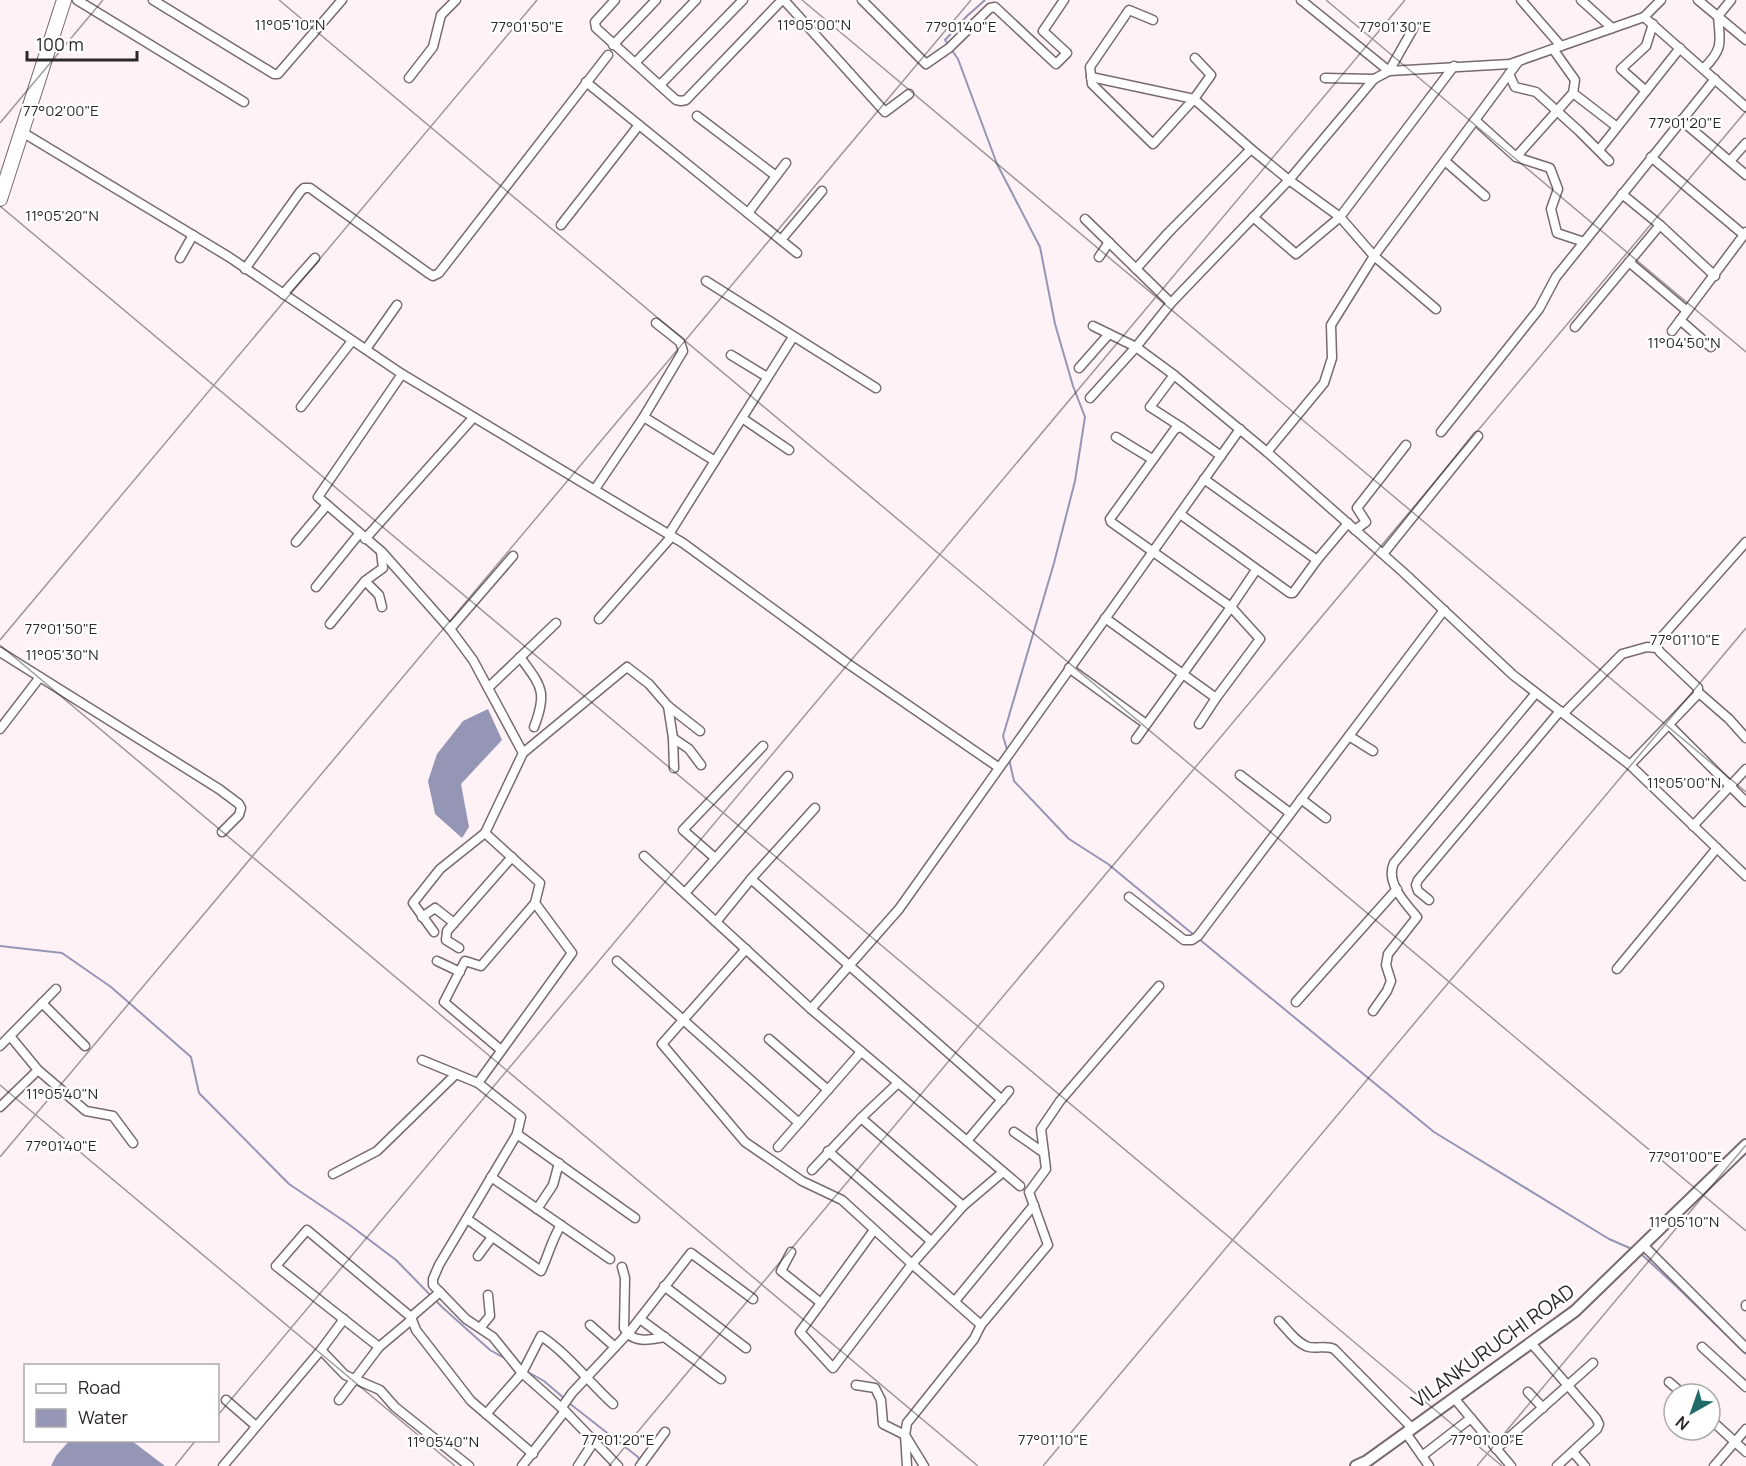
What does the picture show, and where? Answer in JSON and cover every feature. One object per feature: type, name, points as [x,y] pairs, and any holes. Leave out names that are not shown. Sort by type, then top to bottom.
[{"type":"main road","points":[[0,200],[64,0]]},
{"type":"street","points":[[77,0],[244,102]]},
{"type":"street","points":[[153,0],[274,74],[278,74],[342,0]]},
{"type":"street","points":[[409,78],[433,47],[441,15],[456,0]]},
{"type":"street","points":[[615,0],[595,22],[596,28],[681,101],[686,100],[783,0],[885,112],[909,94]]},
{"type":"street","points":[[614,45],[656,0]]},
{"type":"street","points":[[635,63],[696,0]]},
{"type":"street","points":[[661,84],[743,0]]},
{"type":"street","points":[[862,0],[926,64],[951,47],[990,8],[995,7],[1056,64],[1067,53],[1043,31],[1064,0]]},
{"type":"street","points":[[1302,0],[1389,71]]},
{"type":"street","points":[[1516,157],[1573,93],[1575,80],[1557,48],[1521,0]]},
{"type":"street","points":[[1581,0],[1612,28]]},
{"type":"street","points":[[1090,398],[1136,348],[1171,303],[1289,180],[1374,79],[1389,71],[1518,62],[1644,17],[1661,0]]},
{"type":"street","points":[[1698,0],[1746,40]]},
{"type":"street","points":[[1704,68],[1713,59],[1720,45],[1718,16],[1731,0]]},
{"type":"street","points":[[1153,20],[1129,10],[1090,67],[1092,84],[1153,144],[1194,99],[1211,75],[1195,58]]},
{"type":"street","points":[[1644,17],[1746,106]]},
{"type":"street","points":[[1646,91],[1621,69],[1646,46],[1653,24]]},
{"type":"street","points":[[1389,71],[1413,29]]},
{"type":"street","points":[[1599,150],[1680,48]]},
{"type":"street","points":[[245,269],[300,192],[310,188],[428,273],[433,276],[439,273],[609,55]]},
{"type":"street","points":[[1267,452],[1324,383],[1332,358],[1331,325],[1374,256],[1518,62]]},
{"type":"street","points":[[1253,217],[1296,254],[1340,218],[1454,66]]},
{"type":"street","points":[[1509,74],[1515,87],[1536,92],[1609,161]]},
{"type":"street","points":[[1091,77],[1194,99],[1289,180],[1340,218],[1374,256],[1436,309]]},
{"type":"street","points":[[1325,78],[1374,79]]},
{"type":"street","points":[[1441,432],[1539,309],[1556,277],[1715,79]]},
{"type":"street","points":[[586,82],[797,253]]},
{"type":"street","points":[[1573,93],[1617,127]]},
{"type":"street","points":[[698,116],[776,176]]},
{"type":"street","points":[[1475,120],[1516,157],[1550,168],[1558,189],[1551,209],[1557,233],[1584,242]]},
{"type":"street","points":[[1681,120],[1746,175]]},
{"type":"street","points":[[561,225],[639,125]]},
{"type":"street","points":[[22,132],[193,235],[402,374],[670,535],[998,767]]},
{"type":"street","points":[[1730,161],[1746,143]]},
{"type":"street","points":[[1136,269],[1168,233],[1251,149]]},
{"type":"street","points":[[1651,157],[1745,233],[1672,331]]},
{"type":"street","points":[[1445,161],[1485,195]]},
{"type":"street","points":[[748,213],[786,163]]},
{"type":"street","points":[[781,240],[822,191]]},
{"type":"street","points":[[1622,194],[1660,225],[1715,276]]},
{"type":"street","points":[[1085,219],[1171,303]]},
{"type":"street","points":[[1575,327],[1660,225]]},
{"type":"street","points":[[180,258],[193,235]]},
{"type":"street","points":[[1099,257],[1109,242]]},
{"type":"street","points":[[283,294],[315,258]]},
{"type":"street","points":[[1629,262],[1687,311]]},
{"type":"street","points":[[706,281],[876,388]]},
{"type":"street","points":[[366,349],[397,305]]},
{"type":"street","points":[[1680,320],[1711,347]]},
{"type":"street","points":[[595,489],[643,418],[683,351],[680,342],[656,323]]},
{"type":"street","points":[[1093,326],[1136,348],[1174,375],[1240,429],[1383,554],[1513,675],[1630,765],[1746,876]]},
{"type":"street","points":[[1079,368],[1109,334]]},
{"type":"street","points":[[599,619],[670,535],[792,337]]},
{"type":"street","points":[[302,407],[352,340]]},
{"type":"street","points":[[731,355],[767,377]]},
{"type":"street","points":[[402,374],[318,497],[381,552],[450,629],[473,660],[523,753]]},
{"type":"street","points":[[1174,375],[1150,407],[1221,456]]},
{"type":"street","points":[[316,587],[473,418]]},
{"type":"street","points":[[643,418],[715,460]]},
{"type":"street","points":[[742,418],[789,450]]},
{"type":"street","points":[[1182,427],[1175,429],[1110,519],[1111,522],[1231,607],[1260,639],[1199,724]]},
{"type":"street","points":[[811,1009],[898,909],[1240,429]]},
{"type":"street","points":[[1116,436],[1152,459]]},
{"type":"street","points":[[1383,554],[1478,436]]},
{"type":"street","points":[[1355,530],[1366,522],[1357,508],[1406,445]]},
{"type":"street","points":[[1204,479],[1317,560]]},
{"type":"street","points":[[296,542],[327,505]]},
{"type":"street","points":[[1180,514],[1286,591],[1293,593],[1317,560],[1348,524]]},
{"type":"street","points":[[1560,711],[1564,713],[1622,654],[1647,647],[1656,648],[1660,639],[1746,542]]},
{"type":"street","points":[[330,624],[365,581],[383,568],[381,552]]},
{"type":"street","points":[[450,629],[513,556]]},
{"type":"street","points":[[1136,739],[1256,570]]},
{"type":"street","points":[[365,581],[379,595],[382,607]]},
{"type":"street","points":[[1129,897],[1184,940],[1196,937],[1444,610]]},
{"type":"street","points":[[1105,618],[1216,698]]},
{"type":"street","points":[[488,688],[556,623]]},
{"type":"street","points":[[1656,646],[1698,688],[1698,692],[1729,719],[1746,738]]},
{"type":"street","points":[[0,652],[219,789],[239,804],[241,808],[239,815],[222,832]]},
{"type":"street","points":[[520,657],[541,687],[540,712],[534,727]]},
{"type":"street","points":[[434,932],[413,903],[440,869],[484,833],[523,753],[627,667],[649,684],[668,706],[700,730]]},
{"type":"street","points":[[1069,668],[1146,724]]},
{"type":"street","points":[[0,729],[40,677]]},
{"type":"street","points":[[1630,765],[1670,726],[1698,692]]},
{"type":"street","points":[[1373,1011],[1387,992],[1391,981],[1386,965],[1388,954],[1417,917],[1392,883],[1391,869],[1394,863],[1536,693]]},
{"type":"street","points":[[668,706],[673,738],[674,768]]},
{"type":"street","points":[[1429,900],[1418,891],[1416,885],[1418,880],[1560,711]]},
{"type":"street","points":[[1670,726],[1746,802]]},
{"type":"street","points":[[1348,736],[1373,751]]},
{"type":"street","points":[[673,738],[689,749],[701,765]]},
{"type":"street","points":[[715,858],[683,830],[763,746]]},
{"type":"street","points":[[1693,826],[1746,769]]},
{"type":"street","points":[[1240,775],[1290,813]]},
{"type":"street","points":[[685,894],[788,776]]},
{"type":"street","points":[[1301,799],[1326,818]]},
{"type":"street","points":[[716,922],[815,808]]},
{"type":"street","points":[[484,833],[540,883],[535,903],[482,966],[465,961],[444,1002],[501,1050]]},
{"type":"street","points":[[1617,969],[1717,848]]},
{"type":"street","points":[[644,856],[811,1009],[1020,1186]]},
{"type":"street","points":[[459,948],[446,940],[447,931],[512,857]]},
{"type":"street","points":[[751,879],[1002,1100]]},
{"type":"street","points":[[1296,1002],[1397,889]]},
{"type":"street","points":[[478,1083],[572,953],[535,903]]},
{"type":"street","points":[[423,917],[435,908],[454,923]]},
{"type":"street","points":[[746,949],[662,1044],[745,1142],[780,1167],[842,1200],[981,1325]]},
{"type":"street","points":[[437,961],[460,972]]},
{"type":"street","points":[[616,961],[799,1123]]},
{"type":"street","points":[[907,1466],[905,1435],[907,1423],[974,1340],[981,1325],[1048,1245],[1029,1192],[1046,1168],[1041,1129],[1060,1101],[1160,986]]},
{"type":"street","points":[[0,1046],[56,989]]},
{"type":"street","points":[[42,1003],[85,1046]]},
{"type":"street","points":[[10,1035],[38,1070],[86,1111],[113,1116],[133,1143]]},
{"type":"street","points":[[769,1039],[828,1090]]},
{"type":"street","points":[[778,1146],[861,1052]]},
{"type":"street","points":[[422,1060],[478,1083],[521,1117],[517,1134],[438,1265],[433,1279],[435,1296],[493,1337],[511,1359],[564,1409],[618,1466]]},
{"type":"street","points":[[0,1107],[38,1070]]},
{"type":"street","points":[[333,1174],[378,1151],[456,1074]]},
{"type":"street","points":[[812,1170],[828,1151],[898,1083]]},
{"type":"street","points":[[967,1141],[1009,1091]]},
{"type":"street","points":[[861,1118],[963,1206]]},
{"type":"street","points":[[1014,1132],[1044,1153]]},
{"type":"street","points":[[517,1134],[635,1218]]},
{"type":"street","name":"VILANKURUCHI ROAD","points":[[1356,1466],[1367,1461],[1575,1311],[1746,1145]]},
{"type":"street","points":[[828,1151],[931,1241]]},
{"type":"street","points":[[537,1209],[553,1185],[559,1163]]},
{"type":"street","points":[[874,1230],[800,1332],[833,1368],[931,1241],[963,1206],[1003,1172]]},
{"type":"street","points":[[491,1177],[610,1259]]},
{"type":"street","points":[[955,1301],[1034,1205]]},
{"type":"street","points":[[467,1219],[541,1271],[553,1244],[554,1236],[561,1225]]},
{"type":"street","points":[[379,1347],[276,1266],[307,1230],[411,1317],[416,1330],[471,1401],[533,1454]]},
{"type":"street","points":[[478,1256],[492,1237]]},
{"type":"street","points":[[1639,1249],[1746,1348]]},
{"type":"street","points":[[792,1252],[781,1271],[821,1303]]},
{"type":"street","points":[[522,1466],[564,1409],[572,1393],[640,1319],[691,1253],[753,1299]]},
{"type":"street","points":[[622,1267],[625,1278],[624,1328],[627,1334],[642,1341],[665,1337]]},
{"type":"street","points":[[664,1286],[746,1348]]},
{"type":"street","points":[[480,1328],[490,1316],[488,1295]]},
{"type":"street","points":[[339,1400],[379,1347],[435,1296]]},
{"type":"street","points":[[223,1466],[321,1350],[344,1319]]},
{"type":"street","points":[[640,1319],[721,1379]]},
{"type":"street","points":[[1279,1321],[1305,1345],[1334,1349],[1409,1430],[1429,1466]]},
{"type":"street","points":[[590,1325],[615,1347]]},
{"type":"street","points":[[486,1414],[522,1370],[541,1336],[556,1346],[613,1404]]},
{"type":"street","points":[[1531,1343],[1599,1424],[1597,1429],[1557,1466]]},
{"type":"street","points":[[1701,1347],[1746,1387]]},
{"type":"street","points":[[321,1350],[345,1375],[380,1390],[395,1407],[469,1466]]},
{"type":"street","points":[[1496,1449],[1593,1363]]},
{"type":"street","points":[[855,1385],[875,1388],[881,1400],[883,1424],[905,1435],[924,1466]]},
{"type":"street","points":[[1528,1392],[1543,1408]]},
{"type":"street","points":[[1454,1398],[1511,1466]]},
{"type":"street","points":[[226,1400],[256,1426]]},
{"type":"street","points":[[1422,1456],[1471,1418]]},
{"type":"street","points":[[1714,1466],[1746,1429]]},
{"type":"street","points":[[1722,1430],[1746,1452]]},
{"type":"street","points":[[642,1463],[665,1432]]},
{"type":"street","points":[[578,1466],[595,1440]]},
{"type":"street","points":[[1573,1452],[1585,1466]]},
{"type":"water","points":[[488,709],[502,740],[461,784],[469,827],[462,838],[435,814],[428,781],[437,754],[463,721]]},
{"type":"water","points":[[68,1442],[133,1442],[165,1466],[51,1466]]},
{"type":"waterway","points":[[948,44],[945,40],[985,0]]},
{"type":"waterway","points":[[951,49],[958,59],[997,164],[1040,247],[1055,324],[1073,386],[1085,417],[1075,481],[1054,563],[1003,736],[1008,753]]},
{"type":"waterway","points":[[1009,759],[1014,781],[1069,839],[1108,864],[1194,935]]},
{"type":"waterway","points":[[1199,939],[1434,1132],[1609,1239],[1632,1249]]},
{"type":"waterway","points":[[0,946],[62,953],[111,987],[191,1057],[199,1093],[289,1184],[396,1260],[442,1307],[490,1350],[506,1359]]},
{"type":"waterway","points":[[1640,1253],[1746,1354]]},
{"type":"waterway","points":[[526,1371],[544,1381],[565,1399]]},
{"type":"waterway","points":[[569,1403],[638,1457],[641,1462]]}]
